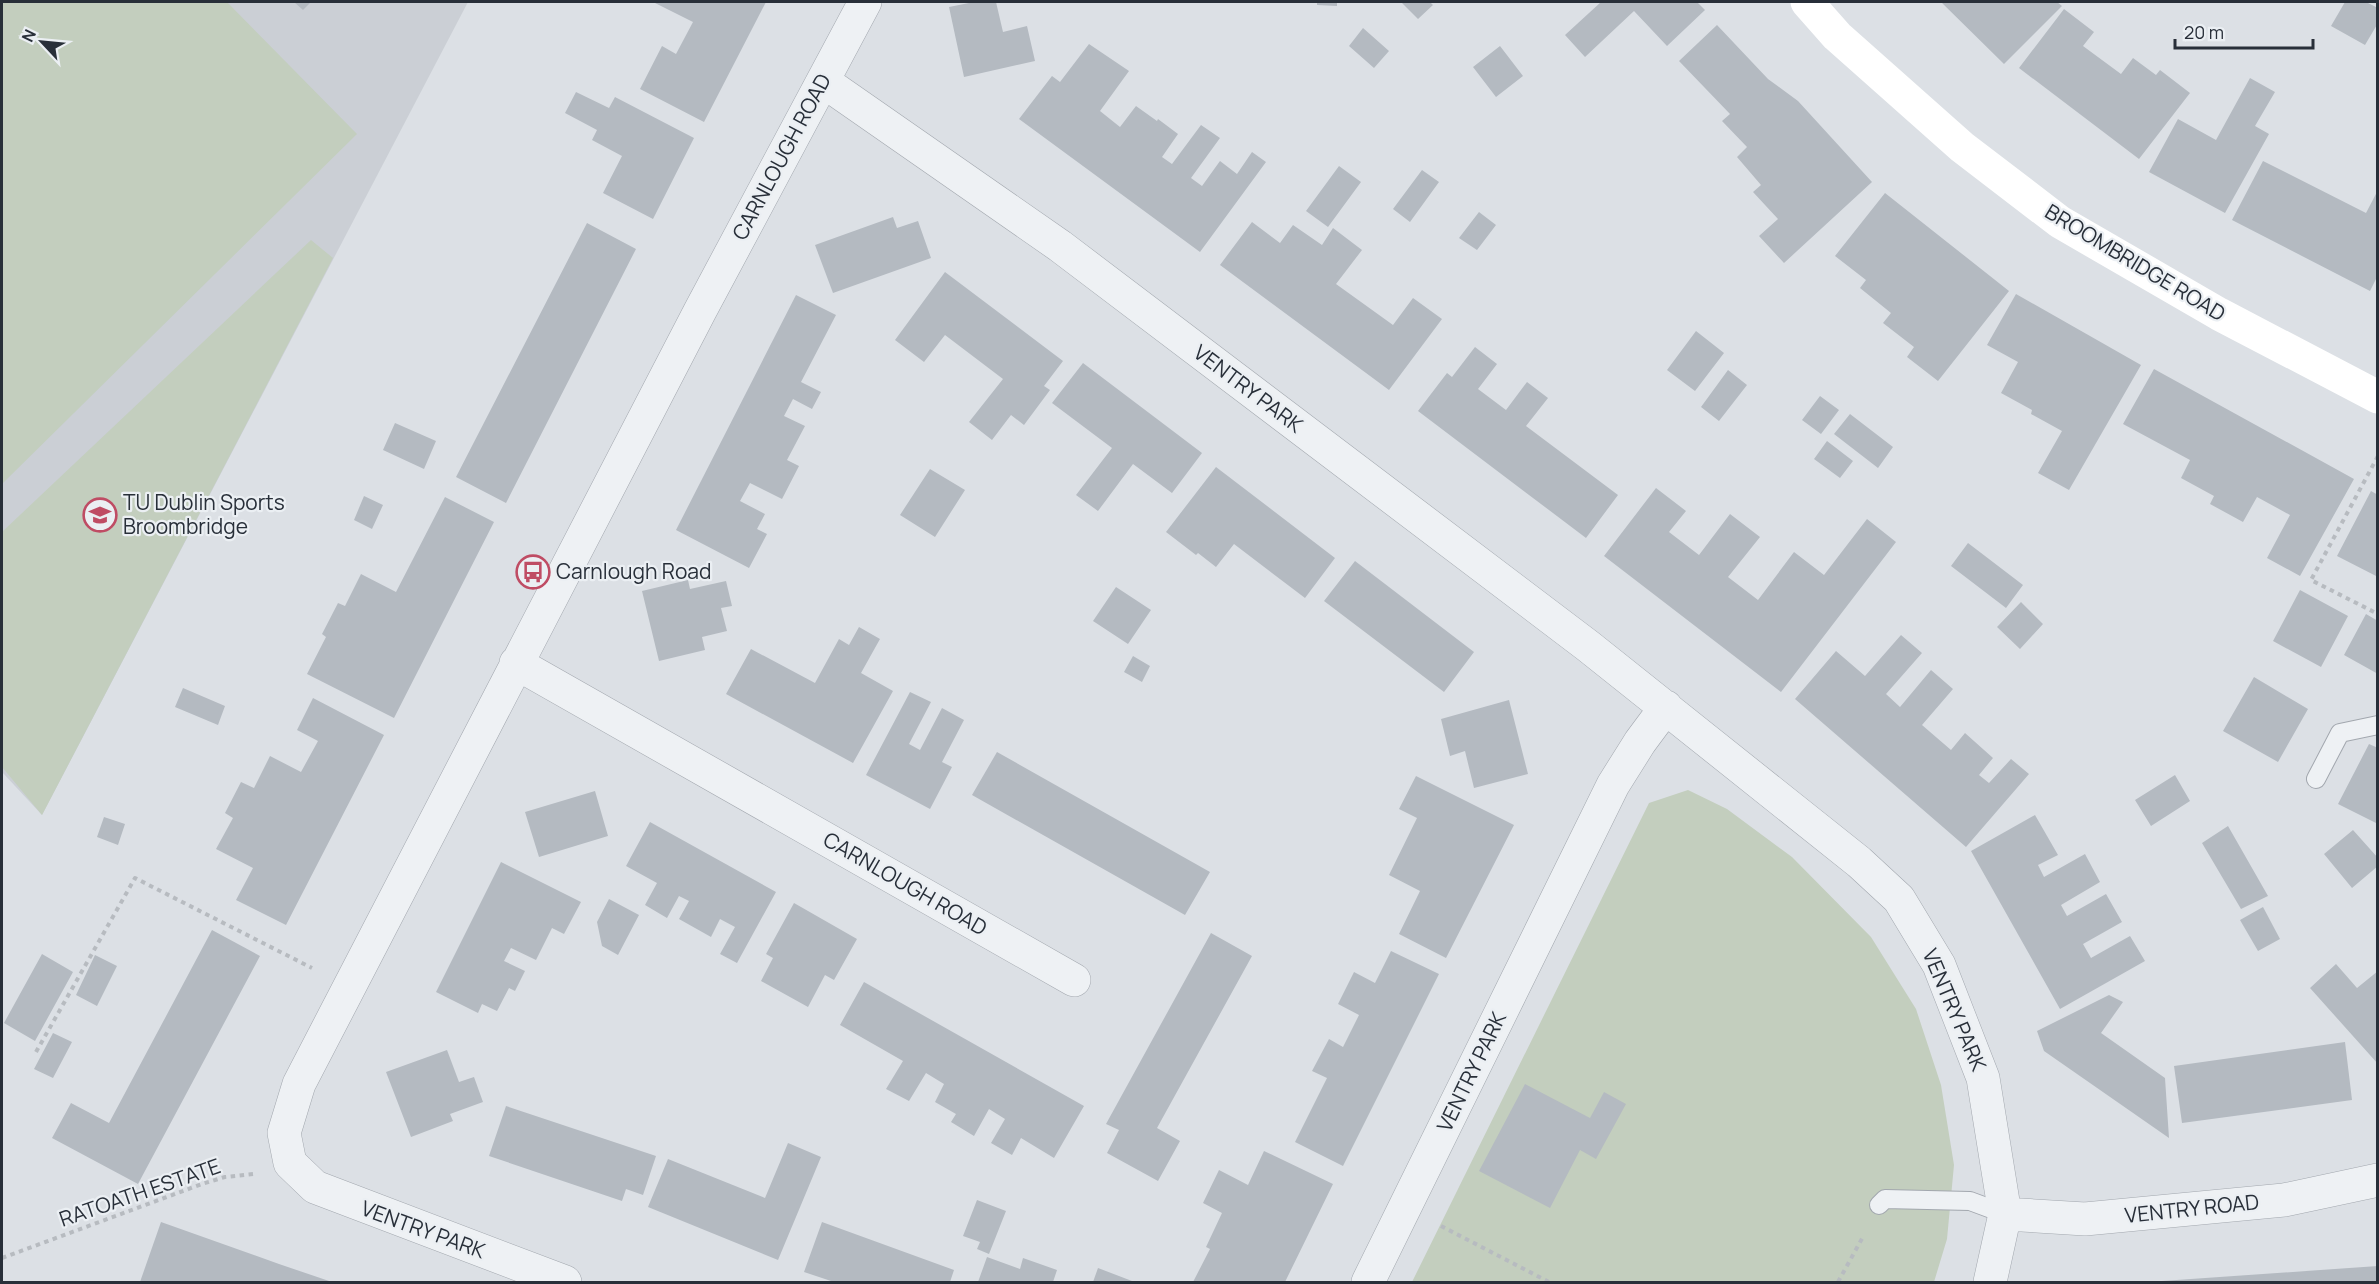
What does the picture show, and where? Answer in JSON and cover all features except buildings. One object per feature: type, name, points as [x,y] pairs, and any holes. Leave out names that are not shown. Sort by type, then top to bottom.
[{"type":"street","name":"CARNLOUGH ROAD","points":[[290,1163],[284,1133],[299,1084],[516,663],[865,2]]},
{"type":"street","name":"BROOMBRIDGE ROAD","points":[[1807,2],[1838,36],[1962,147],[2060,222],[2218,314],[2378,397]]},
{"type":"street","name":"VENTRY PARK","points":[[822,81],[1060,246],[1666,707],[1859,862],[1899,899],[1939,965],[1983,1078],[2005,1214],[1990,1282]]},
{"type":"street","name":"CARNLOUGH ROAD","points":[[516,663],[1074,980]]},
{"type":"street","name":"VENTRY PARK","points":[[1368,1282],[1613,785],[1640,742],[1666,707]]},
{"type":"street","name":"VENTRY PARK","points":[[290,1163],[315,1187],[340,1198],[565,1282]]},
{"type":"street","name":"VENTRY ROAD","points":[[2005,1214],[2097,1218],[2284,1200],[2378,1180]]},
{"type":"lane","points":[[2316,779],[2340,733],[2378,725]]},
{"type":"lane","points":[[1879,1205],[1885,1199],[1970,1201],[2005,1214]]},
{"type":"path","points":[[2378,456],[2311,580],[2378,614]]},
{"type":"path","points":[[36,1052],[135,878],[349,987]]},
{"type":"path","name":"RATOATH ESTATE","points":[[2,1258],[225,1177],[269,1172],[290,1163]]},
{"type":"path","points":[[1838,1282],[1879,1205]]},
{"type":"path","points":[[1406,1207],[1549,1282]]},
{"type":"shaded area","name":"TU Dublin Sports Broombridge","points":[[2,2],[468,2],[42,815],[2,772]]},
{"type":"green space","points":[[2,2],[227,2],[357,134],[2,484]]},
{"type":"green space","points":[[311,240],[333,258],[42,815],[2,767],[2,532]]},
{"type":"green space","points":[[1688,790],[1727,809],[1792,857],[1871,937],[1916,1009],[1941,1085],[1954,1165],[1947,1239],[1934,1282],[1412,1282],[1649,803]]},
{"type":"place","name":"TU Dublin Sports Broombridge","points":[[100,515]]},
{"type":"place","name":"Carnlough Road","points":[[533,572]]}]
